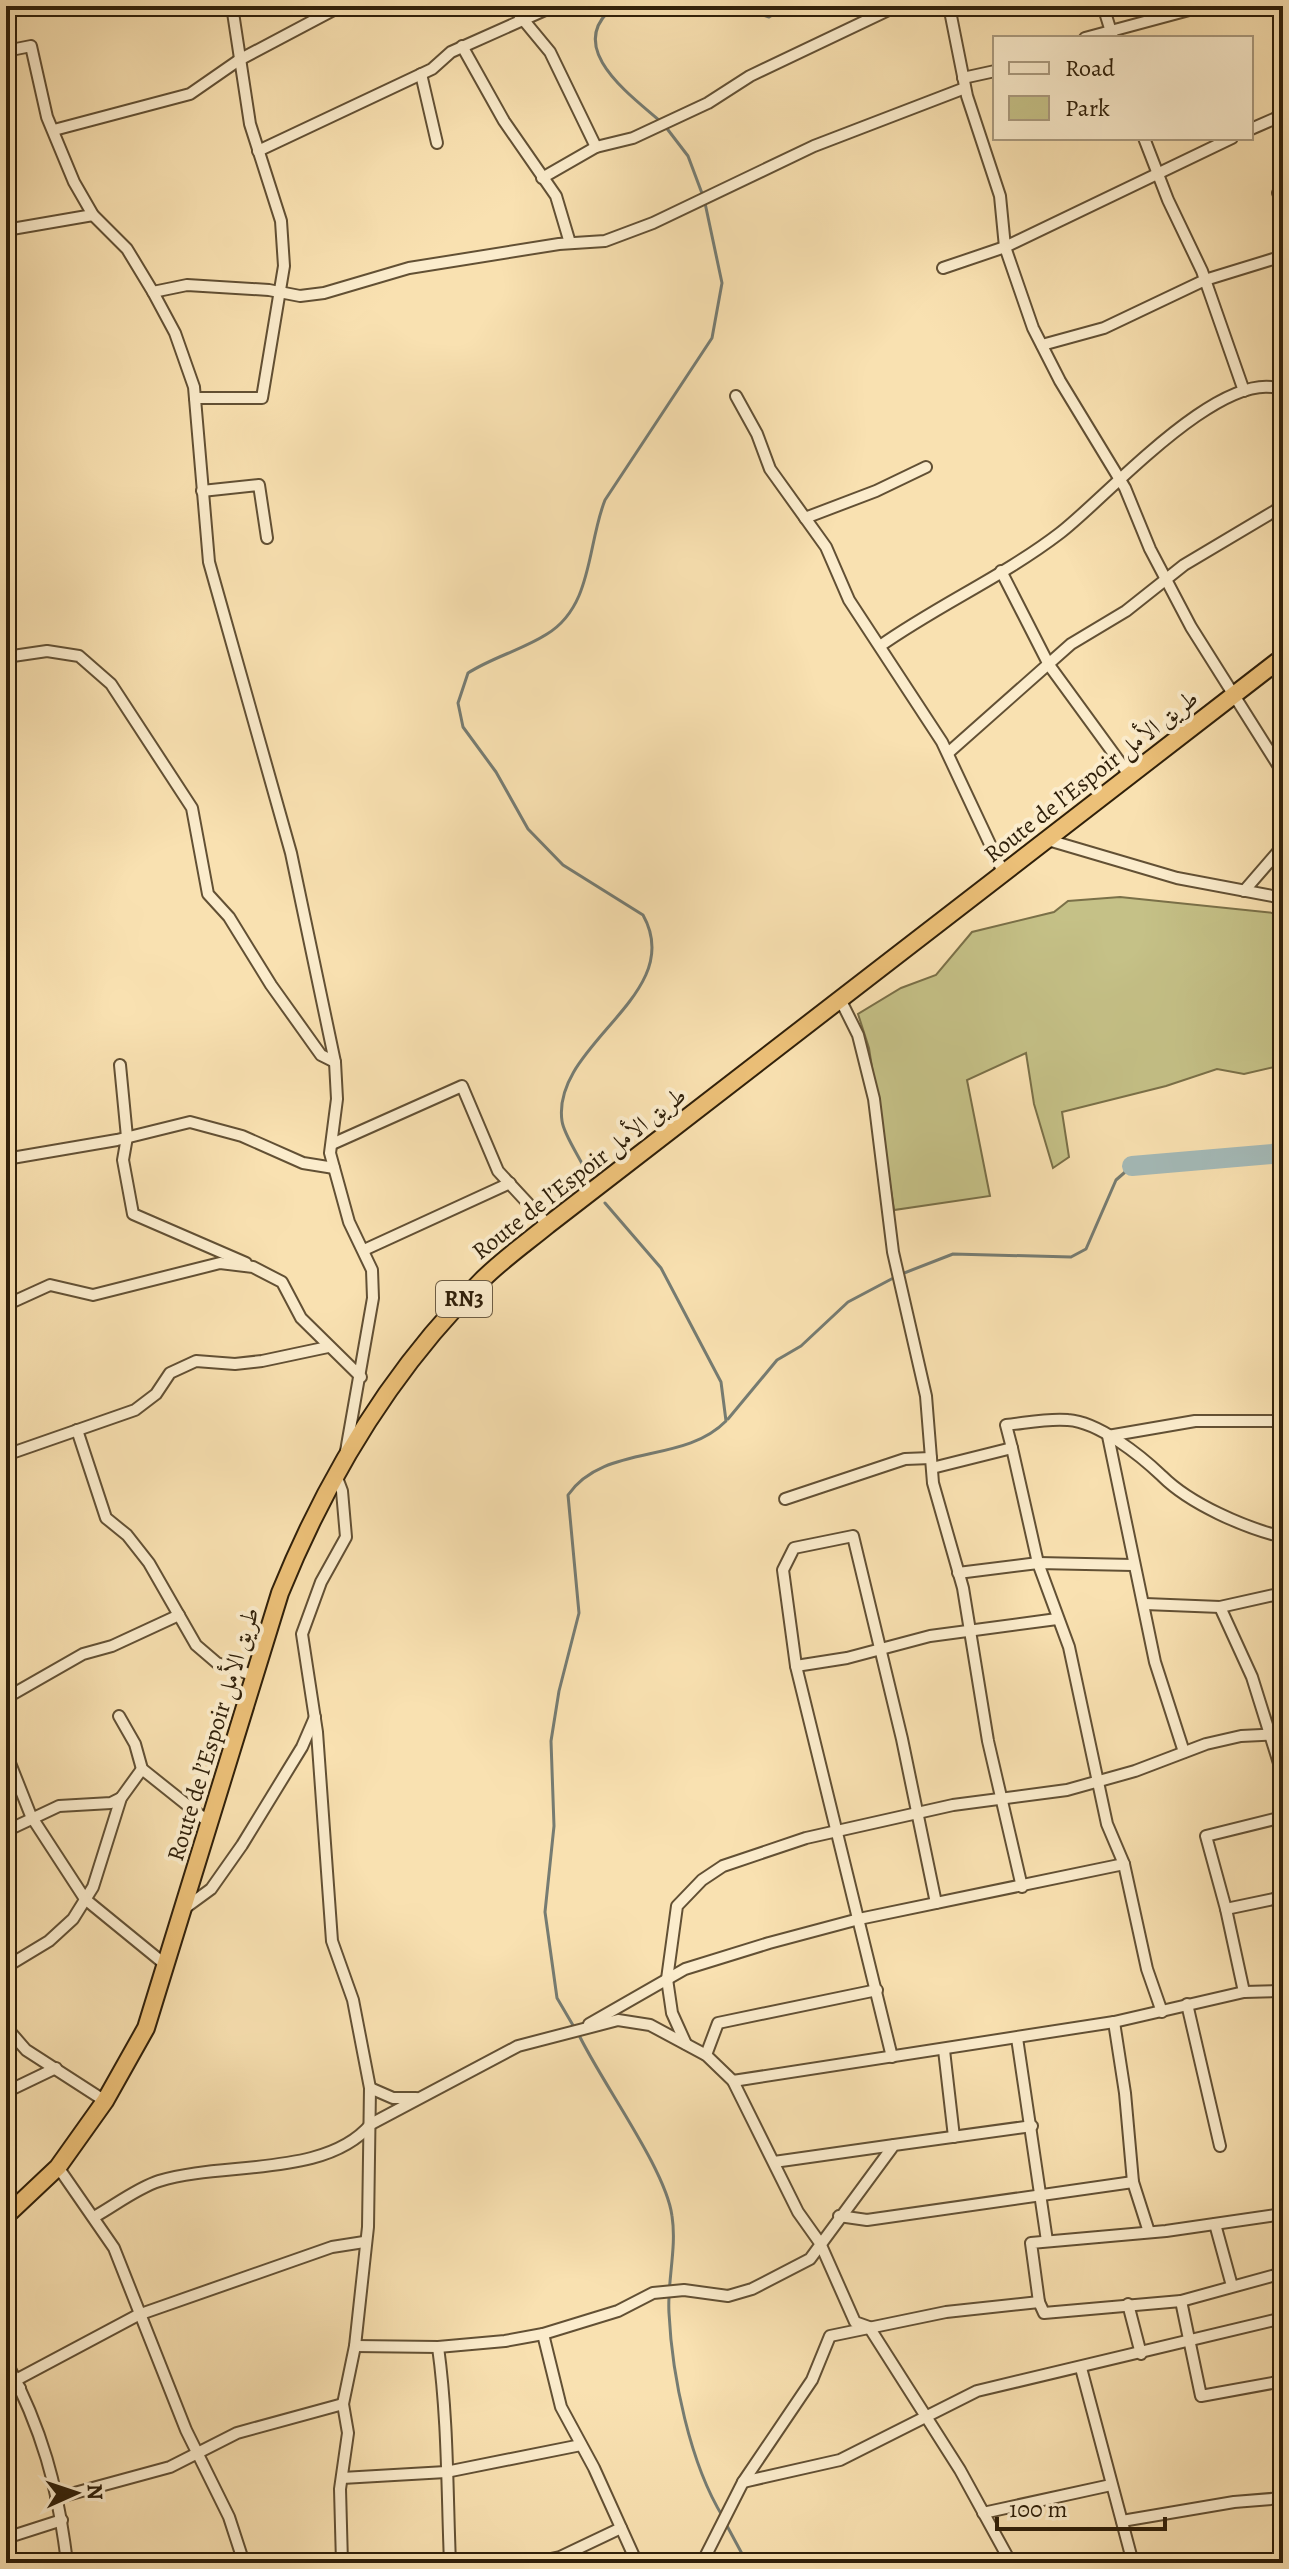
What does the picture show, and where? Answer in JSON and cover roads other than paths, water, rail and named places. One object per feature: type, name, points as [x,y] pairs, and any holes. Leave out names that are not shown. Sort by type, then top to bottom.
[{"type":"highway","name":"Route de l’Espoir طريق الأمل","points":[[6,2216],[58,2167],[105,2101],[146,2028],[280,1593],[303,1537],[345,1457],[415,1355],[485,1277],[548,1225],[1283,657]]},
{"type":"street","points":[[195,398],[262,398],[284,266],[281,221],[258,151],[239,60],[232,6]]},
{"type":"street","points":[[54,130],[190,94],[239,60],[341,6]]},
{"type":"street","points":[[512,6],[550,52],[596,147]]},
{"type":"street","points":[[258,151],[421,74],[462,46],[554,6]]},
{"type":"street","points":[[542,178],[596,147],[633,138],[897,6]]},
{"type":"street","points":[[949,6],[964,83],[1000,196],[1005,247],[1042,345],[1120,480],[1165,580],[1283,773]]},
{"type":"street","points":[[1103,6],[1112,33],[1204,6]]},
{"type":"street","points":[[6,51],[31,46],[47,117],[74,182],[93,215],[127,249],[153,292],[175,333],[195,398],[209,562],[291,853],[335,1062],[334,1168],[349,1222],[372,1270],[373,1298],[345,1457]]},
{"type":"street","points":[[462,46],[556,196],[570,243]]},
{"type":"street","points":[[153,292],[187,285],[300,296],[324,293],[409,268],[570,243],[605,241],[653,223],[814,146],[993,72]]},
{"type":"street","points":[[421,74],[437,143]]},
{"type":"street","points":[[1253,128],[1283,115]]},
{"type":"street","points":[[1145,140],[1156,173],[1205,280],[1244,391]]},
{"type":"street","points":[[943,268],[1005,247],[1228,140]]},
{"type":"street","points":[[1283,190],[1278,193],[1283,201]]},
{"type":"street","points":[[6,230],[93,215]]},
{"type":"street","points":[[1042,345],[1104,328],[1205,280],[1283,256]]},
{"type":"street","points":[[880,646],[919,618],[1060,533],[1189,419],[1244,391],[1258,387],[1283,390]]},
{"type":"street","points":[[736,396],[757,434],[770,469],[826,547],[849,600],[948,753],[1004,874]]},
{"type":"street","points":[[805,518],[876,491],[926,467]]},
{"type":"street","points":[[202,491],[259,485],[267,538]]},
{"type":"street","points":[[948,753],[1071,644],[1126,611],[1184,565],[1283,506]]},
{"type":"street","points":[[1001,571],[1049,665],[1130,776]]},
{"type":"street","points":[[6,657],[47,651],[79,656],[111,684],[192,808],[208,894],[229,917],[271,985],[321,1055],[335,1062]]},
{"type":"street","points":[[1048,840],[1177,878],[1283,898]]},
{"type":"street","points":[[1244,891],[1283,846]]},
{"type":"street","points":[[840,999],[858,1035],[874,1099],[888,1221],[926,1396],[932,1463],[958,1573],[1022,1887]]},
{"type":"street","points":[[120,1065],[127,1137],[123,1160],[133,1214],[203,1241],[282,1282],[301,1318],[361,1377]]},
{"type":"street","points":[[332,1144],[462,1086],[498,1171],[548,1225]]},
{"type":"street","points":[[6,1159],[190,1122],[242,1136],[303,1163],[334,1168]]},
{"type":"street","points":[[364,1250],[510,1183]]},
{"type":"street","points":[[6,1305],[50,1285],[93,1295],[220,1263],[253,1267]]},
{"type":"street","points":[[6,1455],[135,1410],[156,1394],[170,1373],[196,1361],[262,1361],[328,1347]]},
{"type":"street","points":[[1162,2012],[1147,1969],[1124,1864],[1107,1824],[1069,1647],[1038,1563],[1006,1425],[1070,1419],[1108,1436],[1152,1463],[1162,1477],[1206,1505],[1250,1529],[1283,1537]]},
{"type":"street","points":[[1108,1436],[1195,1421],[1283,1421]]},
{"type":"street","points":[[77,1430],[106,1518],[127,1535],[149,1563],[196,1645],[217,1663],[255,1676]]},
{"type":"street","points":[[1108,1436],[1155,1662],[1184,1752]]},
{"type":"street","points":[[785,1499],[905,1459],[932,1463],[1012,1448]]},
{"type":"street","points":[[336,1474],[342,1491],[346,1537],[321,1582],[302,1634],[315,1717],[332,1941],[353,2000],[370,2088],[368,2227],[355,2346],[343,2404],[348,2433],[342,2478],[342,2563]]},
{"type":"street","points":[[892,2057],[796,1666],[783,1570],[794,1548],[853,1536],[936,1903]]},
{"type":"street","points":[[958,1573],[1038,1563],[1133,1565]]},
{"type":"street","points":[[1145,1604],[1220,1607],[1283,1593]]},
{"type":"street","points":[[1220,1607],[1241,1650],[1283,1776]]},
{"type":"street","points":[[6,1698],[83,1654],[112,1646],[179,1615]]},
{"type":"street","points":[[796,1666],[847,1658],[930,1636],[1057,1619]]},
{"type":"street","points":[[119,1716],[135,1744],[142,1769],[211,1824]]},
{"type":"street","points":[[185,1908],[211,1889],[242,1845],[302,1747],[315,1717]]},
{"type":"street","points":[[686,2045],[672,2013],[667,1979],[677,1906],[702,1880],[723,1866],[765,1850],[836,1831],[917,1813],[1098,1783],[1184,1752],[1241,1736],[1283,1734]]},
{"type":"street","points":[[6,1753],[31,1816],[85,1899],[167,1966]]},
{"type":"street","points":[[6,1967],[49,1941],[73,1919],[93,1887],[121,1798],[142,1769]]},
{"type":"street","points":[[6,1831],[31,1816],[59,1806],[111,1803],[121,1798]]},
{"type":"street","points":[[1244,1992],[1206,1836],[1283,1817]]},
{"type":"street","points":[[577,2031],[667,1979],[713,1960],[859,1919],[1124,1864]]},
{"type":"street","points":[[1226,1909],[1283,1897]]},
{"type":"street","points":[[706,2055],[718,2023],[877,1990]]},
{"type":"street","points":[[733,2081],[1114,2022],[1244,1992],[1283,1991]]},
{"type":"street","points":[[1187,2004],[1220,2146]]},
{"type":"street","points":[[94,2217],[158,2181],[284,2163],[357,2141],[371,2124],[518,2046],[618,2020],[650,2025],[706,2055],[733,2081],[798,2212],[820,2243],[855,2322],[869,2327],[924,2418],[960,2470],[1011,2563]]},
{"type":"street","points":[[1114,2022],[1133,2182],[1149,2232]]},
{"type":"street","points":[[6,2027],[26,2050],[105,2101]]},
{"type":"street","points":[[1017,2038],[1047,2241]]},
{"type":"street","points":[[944,2050],[954,2137]]},
{"type":"street","points":[[6,2092],[56,2068]]},
{"type":"street","points":[[370,2088],[393,2098],[418,2098]]},
{"type":"street","points":[[774,2162],[1032,2126]]},
{"type":"street","points":[[355,2346],[438,2347],[543,2334],[618,2311],[653,2293],[684,2290],[728,2296],[752,2289],[810,2259],[894,2145]]},
{"type":"street","points":[[58,2167],[114,2248],[138,2315],[196,2452],[229,2517],[244,2563]]},
{"type":"street","points":[[839,2216],[867,2220],[1133,2182]]},
{"type":"street","points":[[1283,2214],[1149,2232],[1031,2243],[1039,2302],[1044,2313],[1181,2301],[1283,2273]]},
{"type":"street","points":[[1215,2224],[1232,2286]]},
{"type":"street","points":[[6,2393],[138,2315],[320,2251],[364,2242]]},
{"type":"street","points":[[1181,2301],[1201,2396],[1283,2381]]},
{"type":"street","points":[[702,2563],[743,2482],[812,2380],[830,2336],[946,2312],[1039,2302]]},
{"type":"street","points":[[1128,2304],[1141,2354]]},
{"type":"street","points":[[743,2482],[840,2460],[977,2391],[1189,2343],[1283,2318]]},
{"type":"street","points":[[543,2334],[555,2389],[637,2563]]},
{"type":"street","points":[[438,2347],[447,2444],[450,2563]]},
{"type":"street","points":[[6,2361],[42,2436],[62,2520],[67,2563]]},
{"type":"street","points":[[1081,2368],[1133,2563]]},
{"type":"street","points":[[56,2498],[170,2467],[196,2452],[271,2421],[343,2404]]},
{"type":"street","points":[[342,2478],[446,2472],[581,2445]]},
{"type":"street","points":[[983,2513],[1111,2485]]},
{"type":"street","points":[[1122,2521],[1234,2502],[1283,2498]]},
{"type":"street","points":[[6,2538],[62,2520]]},
{"type":"street","points":[[532,2563],[560,2557],[621,2528]]},
{"type":"waterway","points":[[615,6],[600,21],[595,37],[598,53],[618,83],[660,121]]},
{"type":"waterway","points":[[735,6],[769,17],[779,11],[780,6]]},
{"type":"waterway","points":[[665,126],[688,156],[703,196]]},
{"type":"waterway","points":[[588,1176],[563,1127],[564,1093],[576,1068],[634,995],[648,970],[652,944],[643,915],[563,865],[528,829],[496,772],[463,727],[458,703],[468,673],[547,634],[573,608],[581,591],[605,500],[712,338],[722,283],[705,203]]},
{"type":"waterway","points":[[1132,1166],[1283,1153]]},
{"type":"waterway","points":[[728,1419],[777,1360],[801,1346],[848,1302],[899,1275],[953,1254],[1071,1257],[1086,1249],[1116,1180],[1132,1166]]},
{"type":"waterway","points":[[574,2027],[557,1998],[545,1912],[554,1826],[551,1741],[559,1691],[579,1613],[568,1495],[583,1479],[602,1468],[688,1444],[708,1435],[726,1421],[721,1382],[661,1268],[605,1203]]},
{"type":"waterway","points":[[578,2033],[646,2150],[667,2197],[673,2228],[669,2313],[674,2364],[692,2446],[711,2496],[723,2517]]},
{"type":"waterway","points":[[726,2524],[747,2563]]}]
